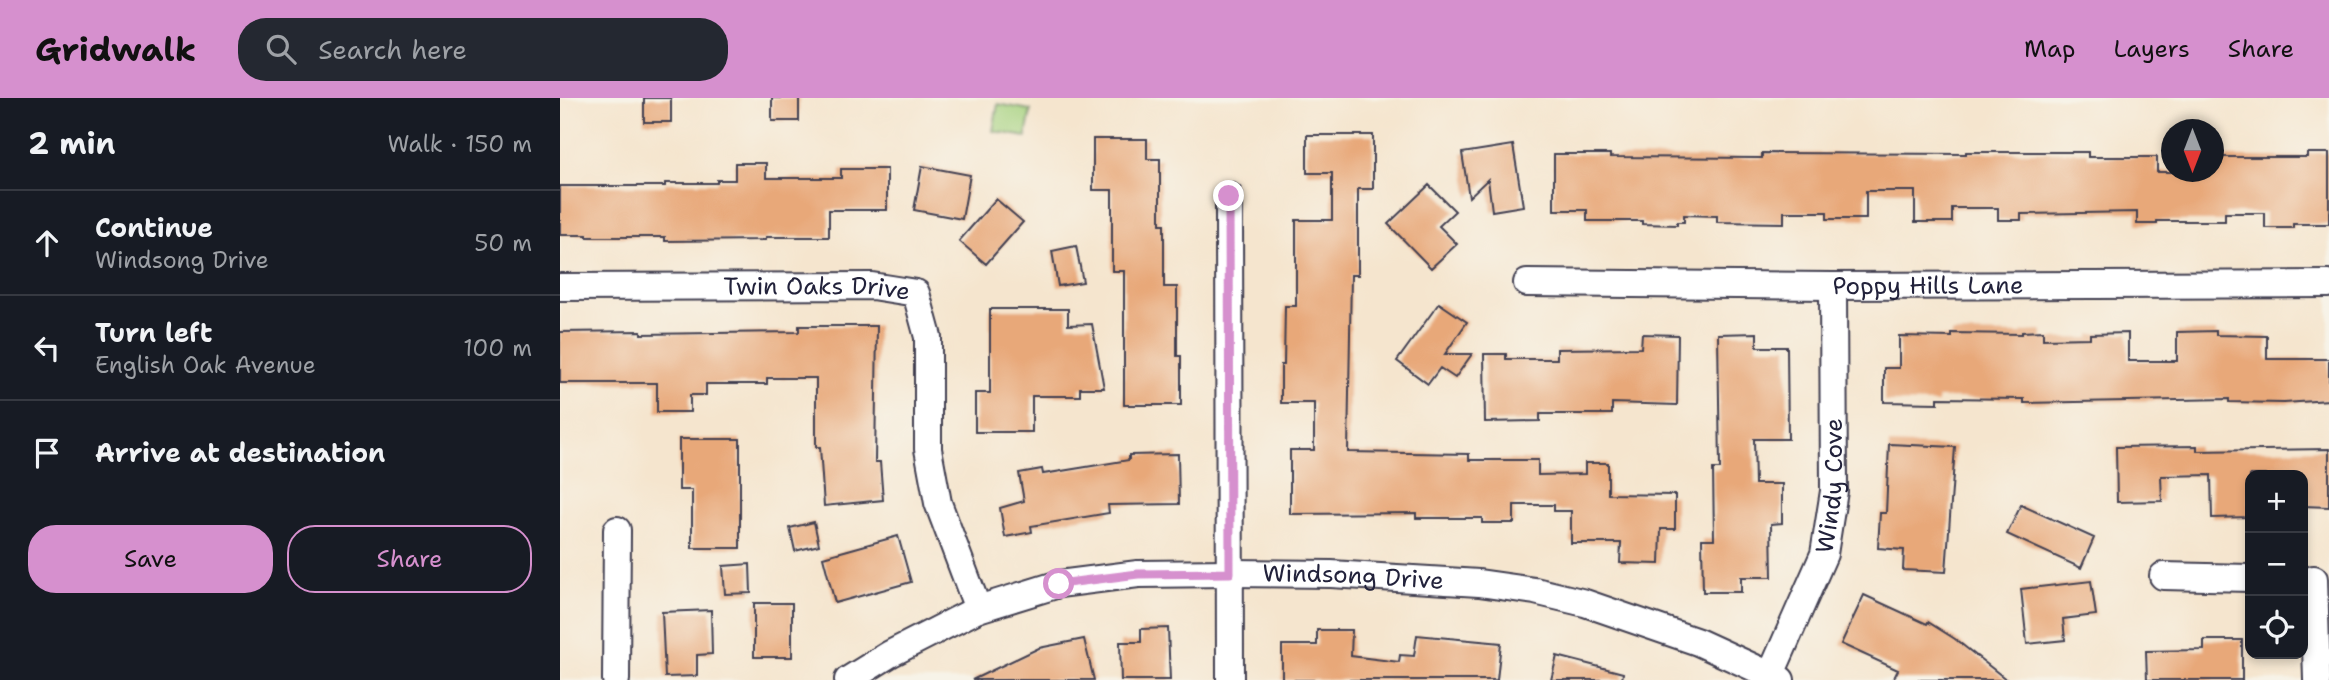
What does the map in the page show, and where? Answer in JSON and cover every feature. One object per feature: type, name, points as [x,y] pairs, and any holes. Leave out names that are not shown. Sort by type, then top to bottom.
[{"type":"street","points":[[1229,196],[1230,680]]},
{"type":"street","name":"Poppy Hills Lane","points":[[1527,283],[1833,286],[2329,284]]},
{"type":"street","name":"Twin Oaks Drive","points":[[560,287],[872,286],[916,293],[928,337],[928,449],[938,503],[978,609]]},
{"type":"street","name":"Windy Cove","points":[[1776,677],[1824,554],[1834,491],[1833,286]]},
{"type":"street","points":[[616,680],[617,530]]},
{"type":"street","name":"Windsong Drive","points":[[848,680],[890,654],[978,609],[1059,584],[1138,574],[1230,573],[1371,576],[1479,583],[1535,592],[1586,603],[1685,638],[1776,677]]},
{"type":"street","points":[[2163,576],[2245,578]]},
{"type":"street","points":[[2315,579],[2317,680]]},
{"type":"green space","points":[[998,104],[1031,110],[1026,137],[993,131]]},
{"type":"building","points":[[644,98],[671,98],[671,122],[644,122]]},
{"type":"building","points":[[772,98],[799,98],[799,121],[772,121]]},
{"type":"building","points":[[1307,135],[1373,135],[1373,189],[1358,189],[1358,275],[1351,275],[1348,452],[1469,454],[1469,460],[1538,460],[1538,475],[1585,474],[1585,463],[1608,463],[1608,494],[1675,495],[1675,529],[1661,529],[1660,564],[1620,563],[1621,543],[1571,543],[1571,511],[1554,511],[1554,505],[1514,505],[1514,523],[1482,523],[1482,518],[1416,518],[1416,513],[1290,514],[1290,450],[1314,450],[1314,403],[1281,403],[1285,306],[1296,306],[1296,220],[1332,220],[1332,173],[1307,173]]},
{"type":"building","points":[[1093,139],[1147,139],[1147,159],[1160,159],[1164,287],[1177,287],[1177,356],[1181,356],[1181,405],[1124,405],[1124,271],[1112,271],[1112,190],[1093,190]]},
{"type":"building","points":[[1513,145],[1523,206],[1492,211],[1488,179],[1469,197],[1462,153]]},
{"type":"building","points":[[2088,152],[2088,157],[2157,157],[2157,172],[2161,172],[2161,182],[2224,182],[2224,157],[2307,157],[2307,153],[2329,153],[2329,224],[2293,224],[2293,228],[2265,228],[2265,213],[2225,213],[2225,221],[2157,221],[2157,224],[2137,224],[2137,212],[2021,214],[2021,220],[1998,220],[1998,208],[1952,208],[1952,222],[1915,222],[1915,191],[1866,191],[1866,219],[1827,219],[1827,212],[1784,212],[1784,223],[1717,222],[1717,216],[1684,215],[1684,222],[1677,222],[1677,225],[1642,224],[1642,221],[1587,221],[1587,210],[1554,210],[1554,154],[1762,158],[1762,153]]},
{"type":"building","points":[[735,163],[766,163],[766,178],[841,178],[841,169],[887,169],[887,210],[829,210],[829,237],[665,241],[665,237],[560,235],[560,186],[717,183],[717,180],[735,180]]},
{"type":"building","points":[[922,166],[970,175],[962,219],[914,210]]},
{"type":"building","points":[[1429,185],[1455,211],[1439,226],[1457,244],[1431,268],[1388,224]]},
{"type":"building","points":[[996,199],[1023,222],[986,264],[959,241]]},
{"type":"building","points":[[1076,246],[1083,282],[1058,286],[1052,251]]},
{"type":"building","points":[[1439,303],[1467,322],[1445,354],[1472,354],[1455,378],[1440,368],[1428,384],[1397,361]]},
{"type":"building","points":[[990,309],[1068,309],[1068,325],[1092,324],[1104,388],[1080,388],[1080,396],[1032,396],[1032,432],[975,432],[975,393],[990,393]]},
{"type":"building","points":[[799,326],[877,326],[875,462],[880,462],[883,500],[824,506],[820,447],[816,447],[816,378],[767,378],[767,384],[706,384],[706,395],[690,395],[690,412],[657,412],[657,383],[560,383],[560,332],[799,332]]},
{"type":"building","points":[[2043,331],[2043,339],[2090,338],[2090,334],[2128,333],[2128,361],[2177,361],[2177,332],[2216,331],[2216,335],[2267,336],[2267,359],[2329,359],[2329,400],[2284,403],[2229,402],[2229,399],[2024,403],[2024,399],[1938,398],[1938,403],[1884,402],[1884,368],[1899,368],[1899,336],[1952,337],[1952,333],[2022,334]]},
{"type":"building","points":[[1757,333],[1757,347],[1787,347],[1788,439],[1754,439],[1755,484],[1782,484],[1782,523],[1771,524],[1772,577],[1741,577],[1741,592],[1703,592],[1702,539],[1714,539],[1713,469],[1720,469],[1718,334]]},
{"type":"building","points":[[1642,334],[1678,335],[1677,405],[1612,403],[1612,414],[1540,414],[1540,421],[1485,422],[1484,354],[1506,354],[1506,359],[1557,359],[1557,349],[1641,348]]},
{"type":"building","points":[[679,439],[740,439],[740,548],[692,548],[692,490],[679,490]]},
{"type":"building","points":[[1889,444],[1955,447],[1946,572],[1903,570],[1904,550],[1878,548],[1880,513],[1886,513]]},
{"type":"building","points":[[2197,446],[2197,451],[2329,449],[2329,507],[2308,506],[2308,470],[2245,470],[2245,517],[2212,518],[2211,475],[2161,476],[2162,501],[2117,502],[2116,447]]},
{"type":"building","points":[[1178,454],[1179,504],[1108,505],[1109,513],[1031,526],[1032,532],[1005,537],[1000,508],[1024,501],[1019,473],[1042,469],[1043,474],[1129,460],[1129,455]]},
{"type":"building","points":[[2021,505],[2094,538],[2081,568],[2007,534]]},
{"type":"building","points":[[814,522],[819,545],[795,551],[790,528]]},
{"type":"building","points":[[898,536],[911,582],[835,603],[823,557]]},
{"type":"building","points":[[750,564],[751,593],[725,594],[723,566]]},
{"type":"building","points":[[2091,581],[2096,615],[2063,619],[2065,640],[2027,644],[2021,589]]},
{"type":"building","points":[[1864,595],[1927,624],[1928,622],[1955,639],[2007,680],[1893,680],[1898,670],[1841,644]]},
{"type":"building","points":[[754,603],[792,603],[792,657],[754,657]]},
{"type":"building","points":[[711,610],[712,654],[697,655],[697,676],[665,677],[662,612]]},
{"type":"building","points":[[1168,628],[1170,680],[1121,680],[1120,642],[1141,642],[1141,629]]},
{"type":"building","points":[[1317,630],[1352,630],[1351,656],[1399,662],[1400,655],[1414,656],[1417,635],[1501,643],[1497,680],[1282,680],[1282,645],[1317,645]]},
{"type":"building","points":[[1084,639],[1094,680],[972,680],[1039,648]]},
{"type":"building","points":[[2204,640],[2242,640],[2242,680],[2147,680],[2146,651],[2204,650]]},
{"type":"building","points":[[1557,656],[1623,673],[1622,680],[1551,680]]},
{"type":"route","points":[[1059,584],[1138,574],[1230,573],[1229,196]]}]
